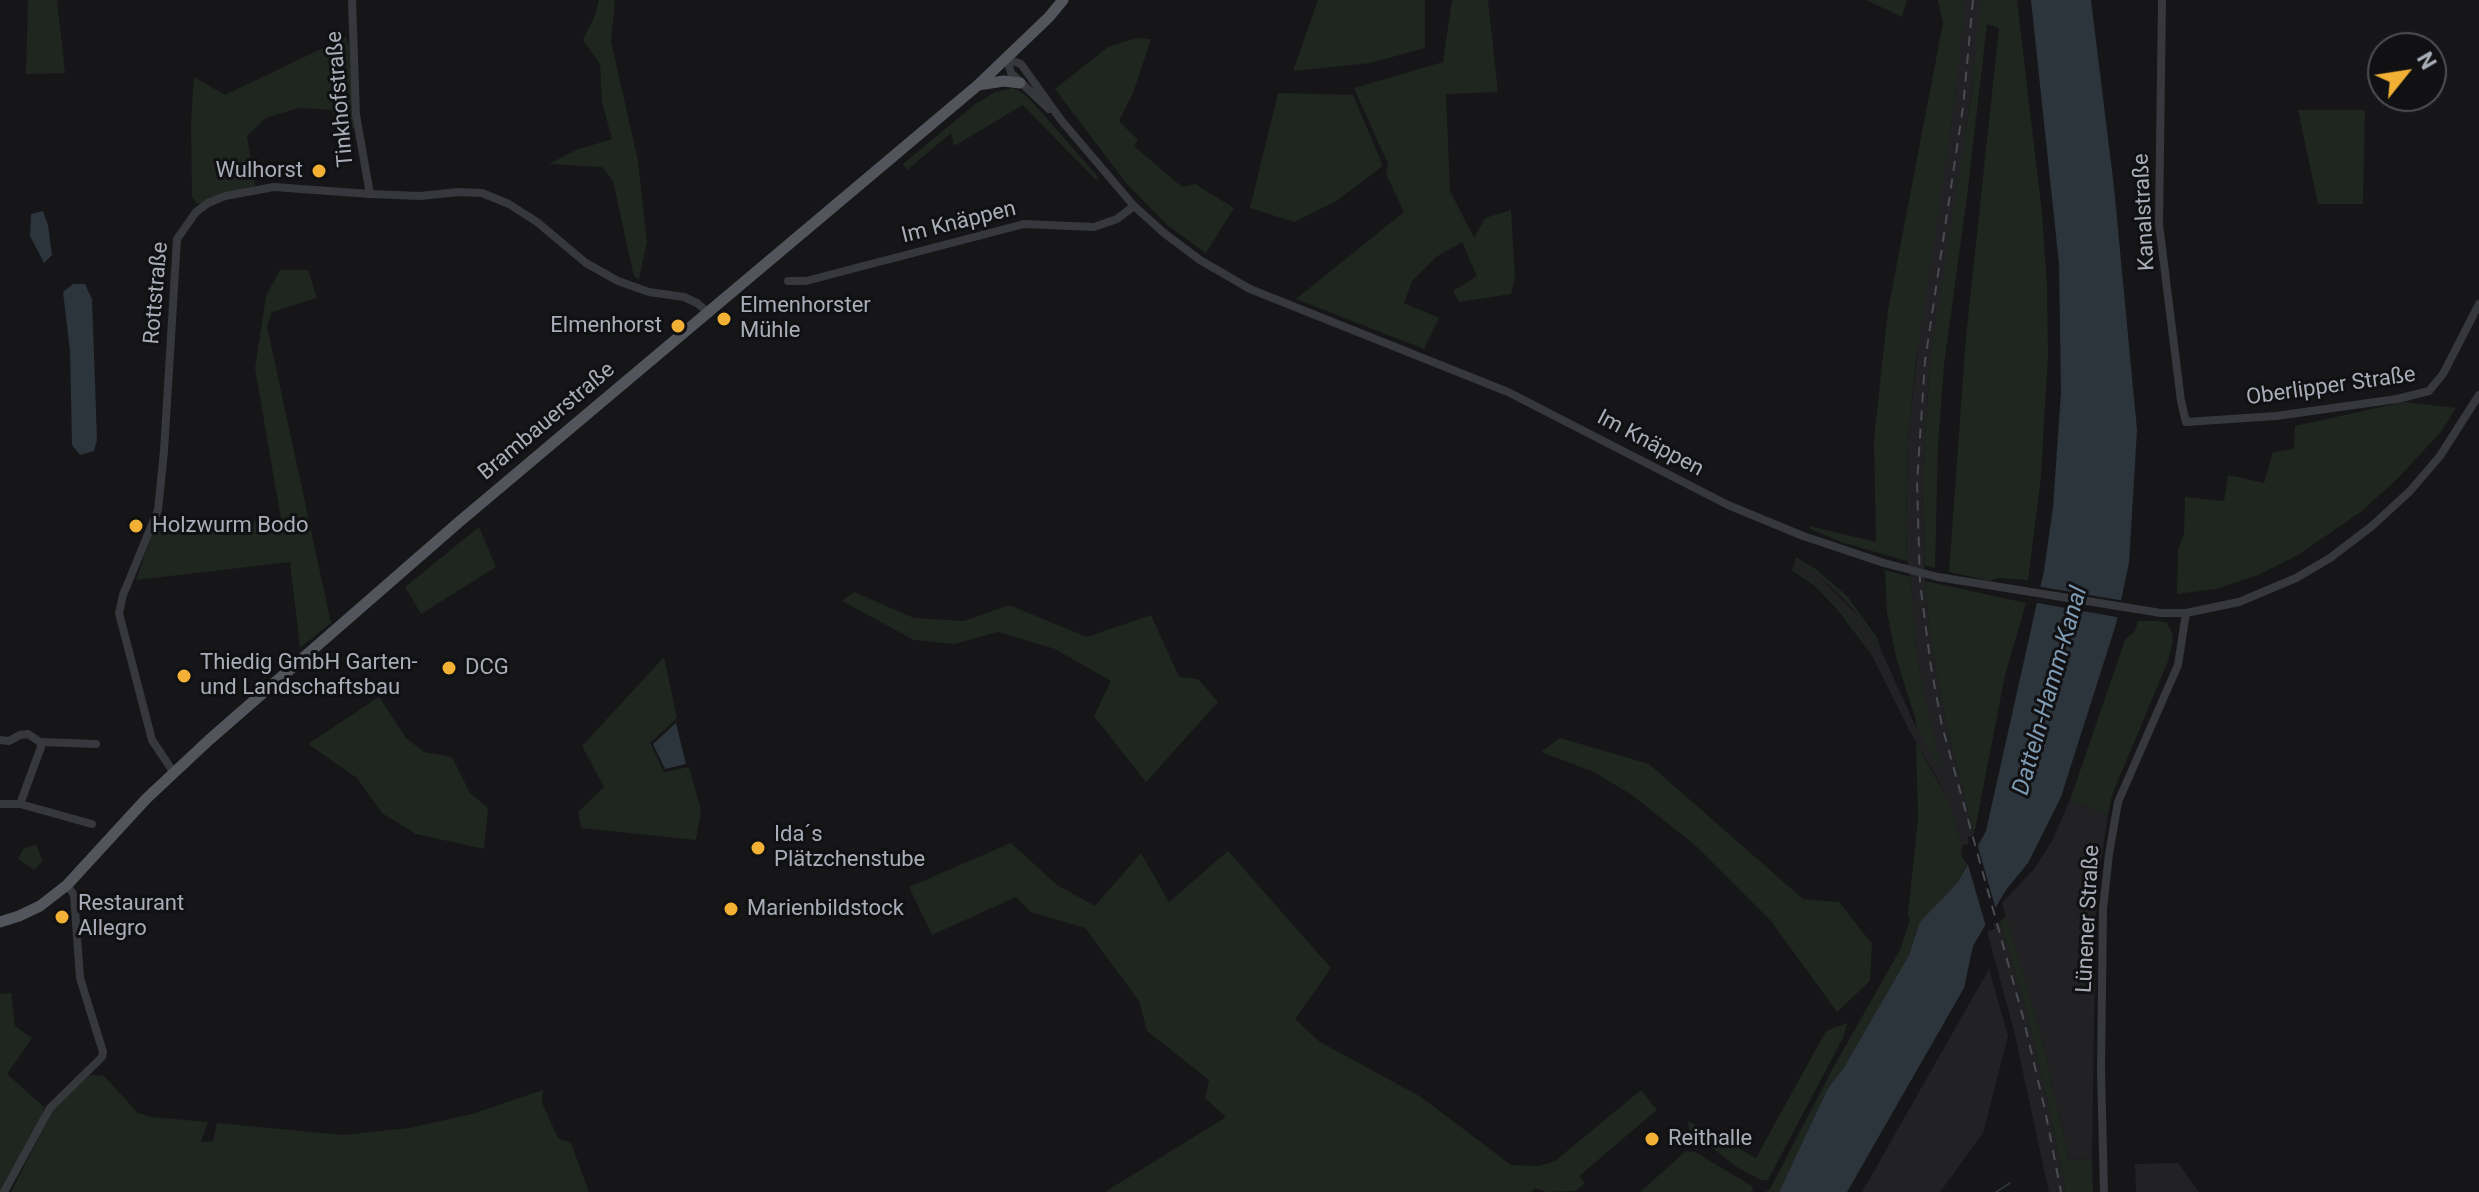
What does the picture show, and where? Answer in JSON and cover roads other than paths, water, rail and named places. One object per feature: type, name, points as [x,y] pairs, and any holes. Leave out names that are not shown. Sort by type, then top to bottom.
[{"type":"main road","name":"Brambauerstraße","points":[[0,922],[40,906],[70,888],[146,799],[174,773],[448,531],[978,85],[1063,0]]},
{"type":"main road","points":[[978,85],[1004,81],[1020,83]]},
{"type":"street","name":"Tinkhofstraße","points":[[352,0],[356,115],[370,194]]},
{"type":"street","name":"Kanalstraße","points":[[2162,0],[2159,224],[2186,422]]},
{"type":"street","points":[[1007,59],[1011,73],[1061,120]]},
{"type":"street","name":"Im Knäppen","points":[[1007,59],[1021,64],[1061,120],[1134,206],[1200,260],[1250,289],[1508,392],[1728,505],[1803,536],[1938,577],[2131,610],[2186,613]]},
{"type":"street","name":"Rottstraße","points":[[174,773],[152,740],[119,613],[123,595],[158,510],[177,239],[196,212],[225,196],[274,187],[420,196],[482,193],[509,204],[537,222],[586,263],[618,281],[649,292],[684,297],[709,313]]},
{"type":"street","name":"Im Knäppen","points":[[788,281],[806,281],[1024,224],[1094,227],[1117,219],[1134,206]]},
{"type":"street","name":"Oberlipper Straße","points":[[2186,422],[2276,416],[2397,399],[2429,391],[2443,374],[2479,304]]},
{"type":"street","points":[[2186,613],[2239,602],[2263,593],[2296,578],[2352,543],[2392,509],[2425,474],[2453,438],[2479,395]]},
{"type":"street","name":"Lünener Straße","points":[[2104,1192],[2101,1070],[2103,938],[2109,854],[2118,802],[2178,665],[2186,613]]},
{"type":"street","points":[[0,740],[9,741],[28,734],[40,742],[96,744]]},
{"type":"street","points":[[20,804],[41,747],[40,742]]},
{"type":"street","points":[[0,804],[20,804],[92,824]]},
{"type":"street","points":[[4,1192],[50,1108],[102,1057],[80,978],[70,888]]},
{"type":"water","name":"Datteln-Hamm-Kanal","points":[[2031,0],[2091,0],[2114,187],[2137,430],[2129,563],[2116,624],[2061,797],[2028,863],[2006,890],[1973,946],[1964,988],[1847,1192],[1779,1192],[1828,1088],[1843,1069],[1909,955],[1920,922],[1958,882],[1986,831],[2044,571],[2053,507],[2061,393],[2059,264]]},
{"type":"water","points":[[43,211],[52,255],[44,263],[30,236],[31,214]]},
{"type":"water","points":[[73,284],[85,284],[92,299],[97,440],[94,451],[80,455],[72,445],[70,351],[63,292]]},
{"type":"water","points":[[676,723],[686,764],[665,769],[653,744]]},
{"type":"waterway","points":[[1996,1192],[2010,1183]]},
{"type":"railway","points":[[1973,0],[1963,107],[1925,361],[1917,483],[1920,583],[1942,726],[2023,1017],[2061,1192]]},
{"type":"place","name":"Wulhorst","points":[[319,171]]},
{"type":"place","name":"Elmenhorster Mühle","points":[[724,319]]},
{"type":"place","name":"Elmenhorst","points":[[678,326]]},
{"type":"place","name":"Holzwurm Bodo","points":[[136,526]]},
{"type":"place","name":"DCG","points":[[449,668]]},
{"type":"place","name":"Thiedig GmbH Garten- und Landschaftsbau","points":[[184,676]]},
{"type":"place","name":"Ida´s Plätzchenstube","points":[[758,848]]},
{"type":"place","name":"Marienbildstock","points":[[731,909]]},
{"type":"place","name":"Restaurant Allegro","points":[[62,917]]},
{"type":"place","name":"Reithalle","points":[[1652,1139]]}]
